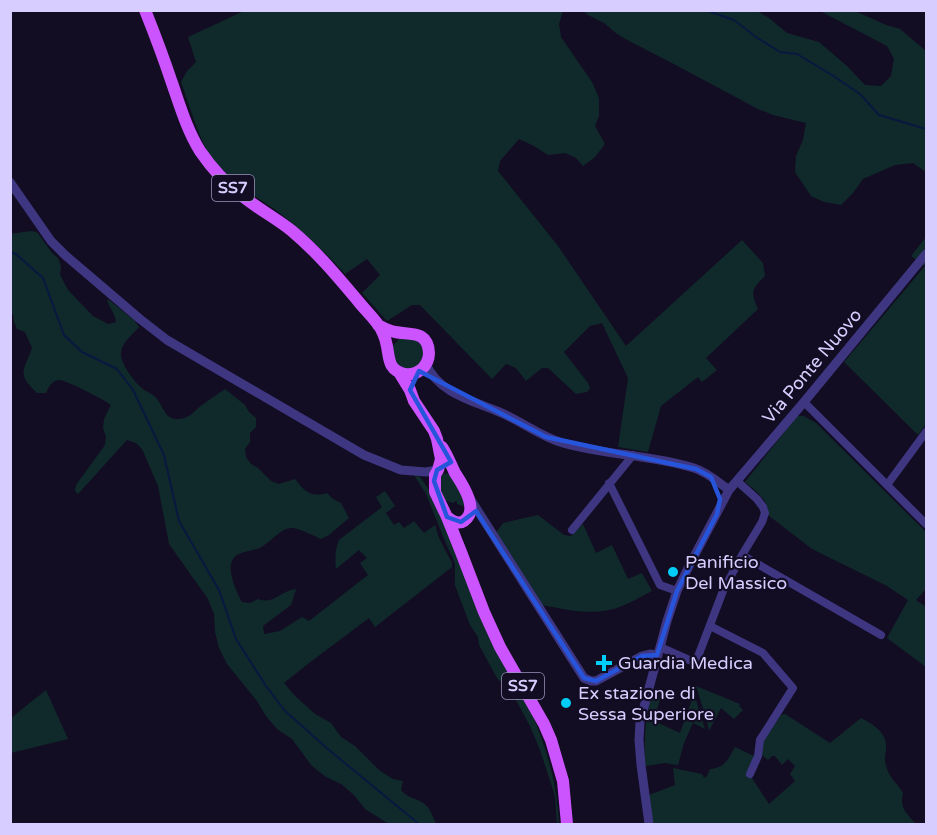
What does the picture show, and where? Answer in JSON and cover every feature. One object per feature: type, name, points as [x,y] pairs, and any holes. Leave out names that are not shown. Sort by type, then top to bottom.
[{"type":"main road","name":"SS7","points":[[145,10],[185,122],[198,148],[212,168],[238,194],[290,230],[312,248],[333,270],[378,325],[385,337],[391,365],[399,372],[414,401],[434,431],[441,459],[434,481],[435,492],[500,647],[551,740],[563,781],[567,825]]},
{"type":"main road","points":[[378,325],[388,330],[417,334],[427,344],[429,357],[411,378],[410,390]]},
{"type":"main road","points":[[388,351],[392,340],[404,333]]},
{"type":"main road","points":[[399,372],[409,374],[420,369]]},
{"type":"main road","name":"SS7","points":[[437,439],[447,454],[468,498],[470,509],[464,520],[461,552]]},
{"type":"main road","points":[[438,470],[445,467],[456,473]]},
{"type":"main road","points":[[447,517],[455,522],[464,520]]},
{"type":"street","points":[[10,182],[51,240],[65,255],[167,340],[364,455],[401,470],[419,472],[438,470]]},
{"type":"street","name":"Via Ponte Nuovo","points":[[649,825],[641,765],[640,722],[658,651],[677,591],[690,564],[729,490],[927,254]]},
{"type":"street","points":[[420,369],[438,380],[445,388],[501,412],[546,437],[583,447],[696,469],[729,490]]},
{"type":"street","points":[[804,402],[927,524]]},
{"type":"street","points":[[887,485],[927,432]]},
{"type":"street","points":[[572,531],[633,455]]},
{"type":"street","points":[[419,472],[435,492]]},
{"type":"street","points":[[711,477],[718,489],[720,499],[717,514]]},
{"type":"street","points":[[468,498],[584,678],[596,681],[642,656],[658,651],[694,661],[697,659],[723,591],[765,513],[757,499],[737,481]]},
{"type":"street","points":[[609,483],[660,585],[677,591]]},
{"type":"street","points":[[464,520],[471,517],[482,519]]},
{"type":"street","points":[[742,555],[881,634]]},
{"type":"street","points":[[710,626],[763,653],[793,688],[760,740],[758,756],[750,774]]},
{"type":"highlighted area","points":[[419,371],[546,437],[696,469],[711,477],[720,499],[717,514],[677,591],[657,655],[642,656],[596,681],[584,678],[476,511],[461,522],[447,517],[434,481],[437,470],[451,462],[410,390]]},
{"type":"green space","points":[[244,11],[563,11],[559,24],[561,37],[592,82],[599,98],[599,116],[595,126],[605,144],[595,157],[583,166],[576,158],[565,153],[548,155],[519,139],[500,161],[498,171],[558,246],[626,346],[742,240],[763,263],[765,276],[757,284],[753,295],[758,309],[706,358],[717,370],[702,382],[698,377],[661,406],[648,452],[618,447],[628,378],[602,323],[590,326],[564,352],[588,383],[590,388],[587,392],[576,394],[548,368],[542,368],[526,381],[516,368],[506,364],[492,379],[420,305],[412,305],[387,321],[362,293],[380,275],[367,259],[345,274],[295,226],[237,183],[215,163],[200,136],[181,82],[196,62],[188,37]]},
{"type":"green space","points":[[583,11],[757,11],[787,33],[819,42],[865,85],[881,86],[891,76],[894,59],[887,46],[820,11],[855,11],[900,29],[926,51],[926,172],[913,163],[895,165],[863,179],[841,205],[824,202],[811,196],[795,172],[796,156],[803,140],[806,123],[758,109],[631,42]]},
{"type":"green space","points":[[37,232],[58,258],[61,266],[60,275],[68,290],[93,316],[108,324],[116,322],[107,300],[109,300],[134,320],[139,327],[123,346],[121,357],[135,381],[156,397],[165,413],[174,419],[186,418],[225,389],[245,405],[256,418],[256,427],[250,433],[250,442],[245,449],[246,457],[251,464],[271,481],[279,484],[295,479],[308,492],[317,495],[327,493],[341,503],[349,518],[329,535],[321,539],[290,528],[260,548],[240,553],[233,559],[232,578],[242,602],[273,599],[296,589],[291,605],[263,626],[264,634],[280,631],[302,617],[309,621],[368,575],[360,563],[367,558],[359,550],[336,569],[337,547],[339,540],[382,507],[376,497],[385,491],[395,506],[386,513],[394,525],[399,522],[404,528],[414,521],[424,533],[435,525],[452,567],[375,627],[369,618],[284,683],[315,714],[331,723],[341,737],[355,746],[379,770],[393,779],[403,781],[401,790],[425,805],[436,824],[389,824],[365,809],[341,784],[326,777],[312,766],[292,739],[277,729],[266,716],[257,701],[227,664],[219,648],[214,614],[208,599],[169,544],[158,486],[142,449],[136,443],[127,440],[78,494],[75,491],[76,485],[105,445],[104,419],[111,405],[63,381],[54,382],[46,393],[37,393],[26,381],[24,372],[32,348],[25,332],[17,329],[13,314],[11,314],[10,234]]},
{"type":"green space","points":[[926,237],[926,424],[918,435],[844,362],[925,266],[911,256]]},
{"type":"green space","points":[[400,338],[416,338],[424,346],[422,363],[408,370],[394,363],[392,347]]},
{"type":"green space","points":[[797,416],[804,416],[816,423],[926,532],[926,589],[916,600],[926,607],[926,667],[887,638],[908,600],[887,586],[812,549],[768,515],[764,500],[745,482]]},
{"type":"green space","points":[[446,473],[451,475],[457,483],[466,507],[455,501],[454,503],[443,500],[440,481],[441,475]]},
{"type":"green space","points":[[414,475],[420,477],[436,500],[530,709],[552,776],[557,799],[559,824],[557,824],[555,796],[540,750],[511,691],[497,678],[479,645],[478,637],[470,625],[455,585],[455,564],[426,494]]},
{"type":"green space","points":[[538,515],[564,535],[571,536],[583,524],[596,553],[612,545],[628,579],[642,573],[652,591],[622,606],[602,611],[582,612],[542,605],[495,534],[503,523]]},
{"type":"green space","points":[[696,686],[740,704],[743,710],[734,719],[721,708],[709,731]]},
{"type":"green space","points":[[46,690],[68,739],[11,753],[11,718]]},
{"type":"green space","points":[[653,690],[662,692],[654,721],[680,733],[694,694],[705,729],[693,723],[678,765],[665,763],[645,766],[646,727]]},
{"type":"green space","points":[[785,714],[830,743],[861,718],[875,727],[885,739],[887,770],[903,793],[902,803],[916,824],[653,824],[649,795],[675,785],[673,768],[702,774],[704,778],[710,769],[726,762],[735,747],[756,757],[748,772],[769,804],[795,781],[790,774],[795,766],[788,759],[782,765],[775,756],[768,760],[762,755],[763,742],[781,715]]},
{"type":"waterway","points":[[682,10],[708,11],[734,20],[780,52],[797,54],[832,75],[860,94],[879,115],[926,129]]},
{"type":"waterway","points":[[10,252],[16,254],[43,278],[64,335],[82,352],[117,369],[133,390],[164,455],[179,521],[219,590],[236,639],[266,686],[285,711],[419,824]]},
{"type":"place","name":"Panificio Del Massico","points":[[673,572]]},
{"type":"place","name":"Guardia Medica","points":[[604,663]]},
{"type":"place","name":"Ex stazione di Sessa Superiore","points":[[566,703]]}]
